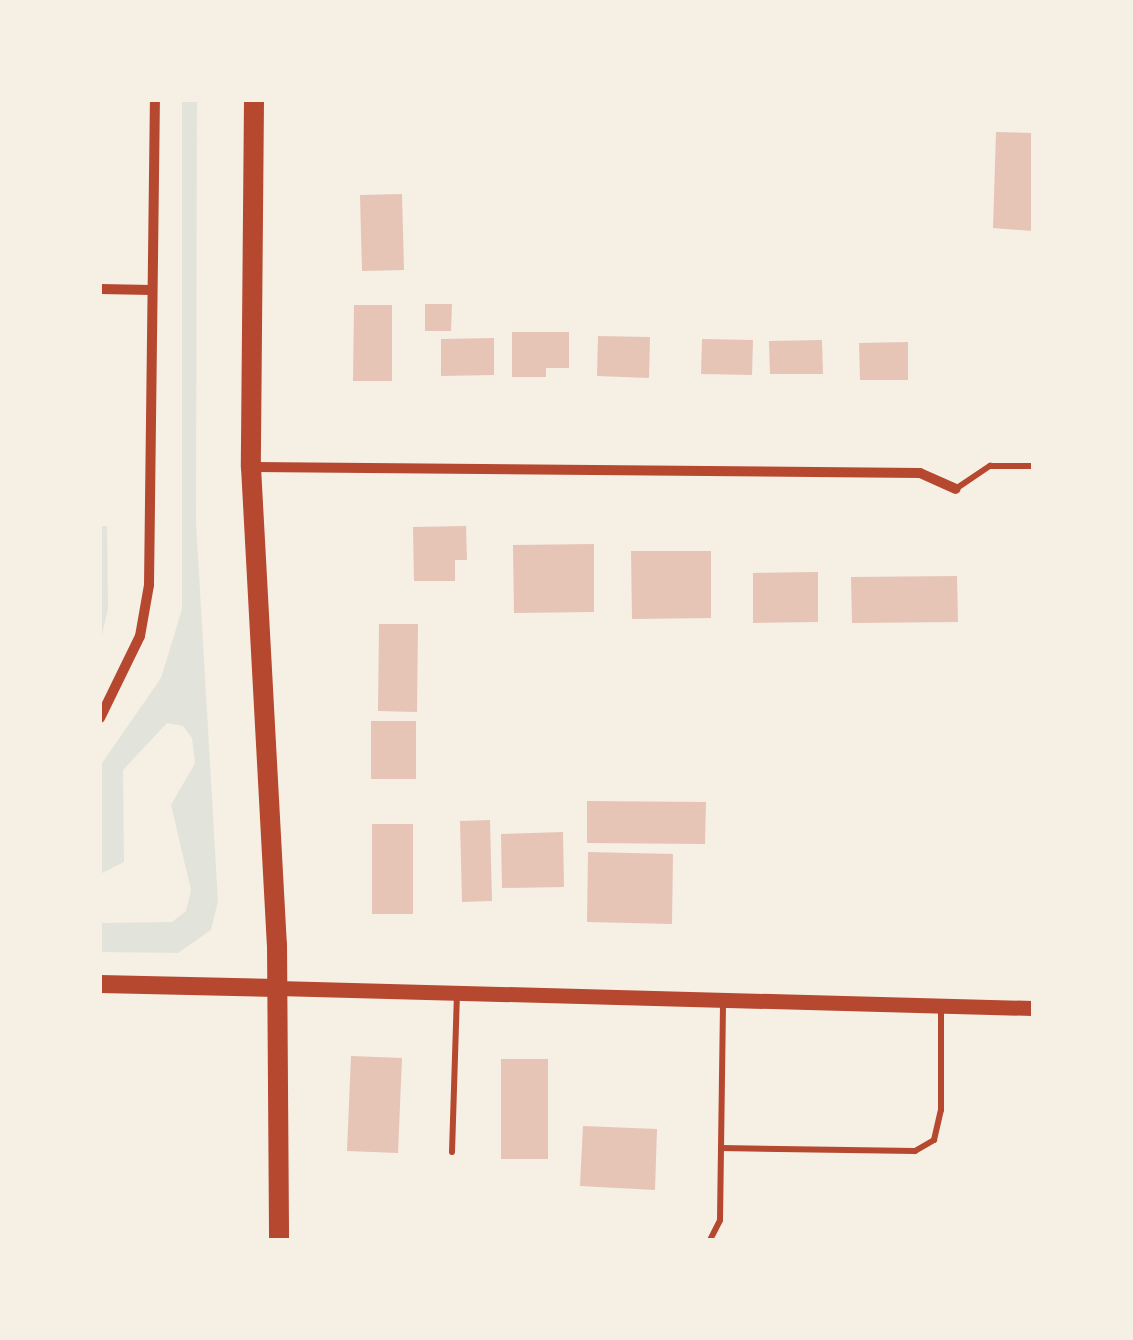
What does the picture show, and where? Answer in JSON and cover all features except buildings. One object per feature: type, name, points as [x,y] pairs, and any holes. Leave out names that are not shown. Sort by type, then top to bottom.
[{"type":"main road","points":[[254,100],[251,468],[277,988],[279,1240]]},
{"type":"main road","points":[[100,984],[277,988]]},
{"type":"street","points":[[100,718],[140,636],[148,585],[155,100]]},
{"type":"street","points":[[100,289],[152,290]]},
{"type":"street","points":[[251,468],[920,472],[956,489]]},
{"type":"street","points":[[277,988],[1033,1008]]},
{"type":"lane","points":[[956,489],[990,466],[1033,466]]},
{"type":"lane","points":[[452,1152],[457,992]]},
{"type":"lane","points":[[710,1240],[720,1220],[723,998]]},
{"type":"lane","points":[[721,1148],[915,1151],[934,1140],[942,1110],[941,1005]]},
{"type":"shaded area","points":[[182,100],[197,100],[196,522],[218,901],[211,930],[178,953],[100,952],[100,923],[172,922],[186,911],[191,890],[171,805],[195,763],[192,738],[183,726],[167,723],[123,770],[124,862],[100,874],[100,766],[161,678],[182,609]]},
{"type":"shaded area","points":[[100,526],[107,526],[108,609],[100,644]]}]
